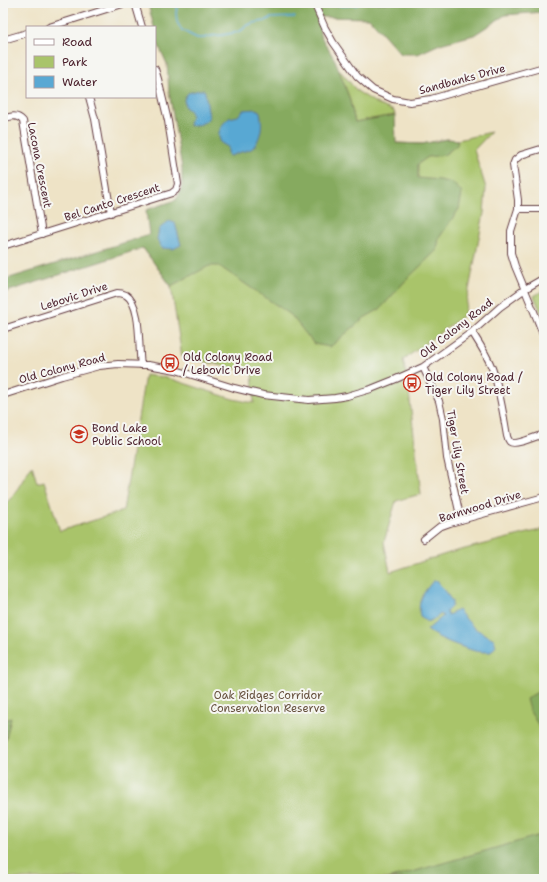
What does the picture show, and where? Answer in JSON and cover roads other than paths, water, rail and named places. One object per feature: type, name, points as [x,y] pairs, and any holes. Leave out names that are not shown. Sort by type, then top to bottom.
[{"type":"street","points":[[66,25],[126,3]]},
{"type":"street","points":[[135,3],[142,26]]},
{"type":"street","name":"Sandbanks Drive","points":[[314,3],[333,42],[357,76],[373,90],[393,99],[410,102],[431,99],[544,67]]},
{"type":"street","points":[[3,40],[26,33]]},
{"type":"street","name":"Bel Canto Crescent","points":[[3,246],[172,194],[176,190],[178,187],[168,121],[156,72]]},
{"type":"street","points":[[89,98],[95,119],[111,212]]},
{"type":"street","name":"Lacona Crescent","points":[[3,119],[17,116],[23,121],[42,234]]},
{"type":"street","points":[[544,148],[521,155],[515,160],[513,165],[518,209],[511,231],[511,252],[515,266],[538,319],[544,337]]},
{"type":"street","points":[[518,209],[544,210]]},
{"type":"street","name":"Old Colony Road","points":[[3,395],[98,366],[118,364],[148,365],[176,370],[234,388],[263,395],[309,400],[347,396],[371,389],[422,367],[472,332],[500,307],[525,289],[544,278]]},
{"type":"street","name":"Lebovic Drive","points":[[3,329],[117,292],[127,295],[133,303],[135,309],[139,325],[141,365]]},
{"type":"street","points":[[472,332],[483,349],[492,368],[499,392],[506,436],[509,441],[513,443],[519,442],[544,434]]},
{"type":"street","name":"Tiger Lily Street","points":[[422,367],[439,401],[443,419],[447,458],[461,520]]},
{"type":"street","name":"Barnwood Drive","points":[[424,539],[439,527],[544,497]]},
{"type":"water","points":[[204,90],[205,92],[209,117],[203,123],[189,126],[191,113],[185,107],[184,99],[188,93]]},
{"type":"water","points":[[243,110],[259,110],[261,122],[261,130],[257,142],[252,148],[229,156],[228,147],[221,143],[219,137],[219,132],[223,124],[229,118],[238,116]]},
{"type":"water","points":[[169,221],[175,223],[181,245],[173,249],[161,248],[157,239],[159,229]]},
{"type":"water","points":[[433,581],[437,581],[452,601],[452,606],[446,612],[448,615],[458,610],[474,628],[494,639],[496,646],[491,652],[477,651],[463,647],[443,640],[427,630],[443,616],[441,614],[427,622],[420,617],[420,602],[426,589]]},
{"type":"waterway","points":[[178,3],[176,13],[177,22],[181,29],[197,38],[238,32],[253,23],[265,21],[271,18],[295,17]]},
{"type":"waterway","points":[[323,5],[334,4],[342,6],[356,5],[360,3]]},
{"type":"place","name":"Old Colony Road / Lebovic Drive","points":[[170,363]]},
{"type":"place","name":"Old Colony Road / Tiger Lily Street","points":[[412,383]]},
{"type":"place","name":"Bond Lake Public School","points":[[79,434]]},
{"type":"park label","name":"Oak Ridges Corridor Conservation Reserve","points":[[268,701]]}]
